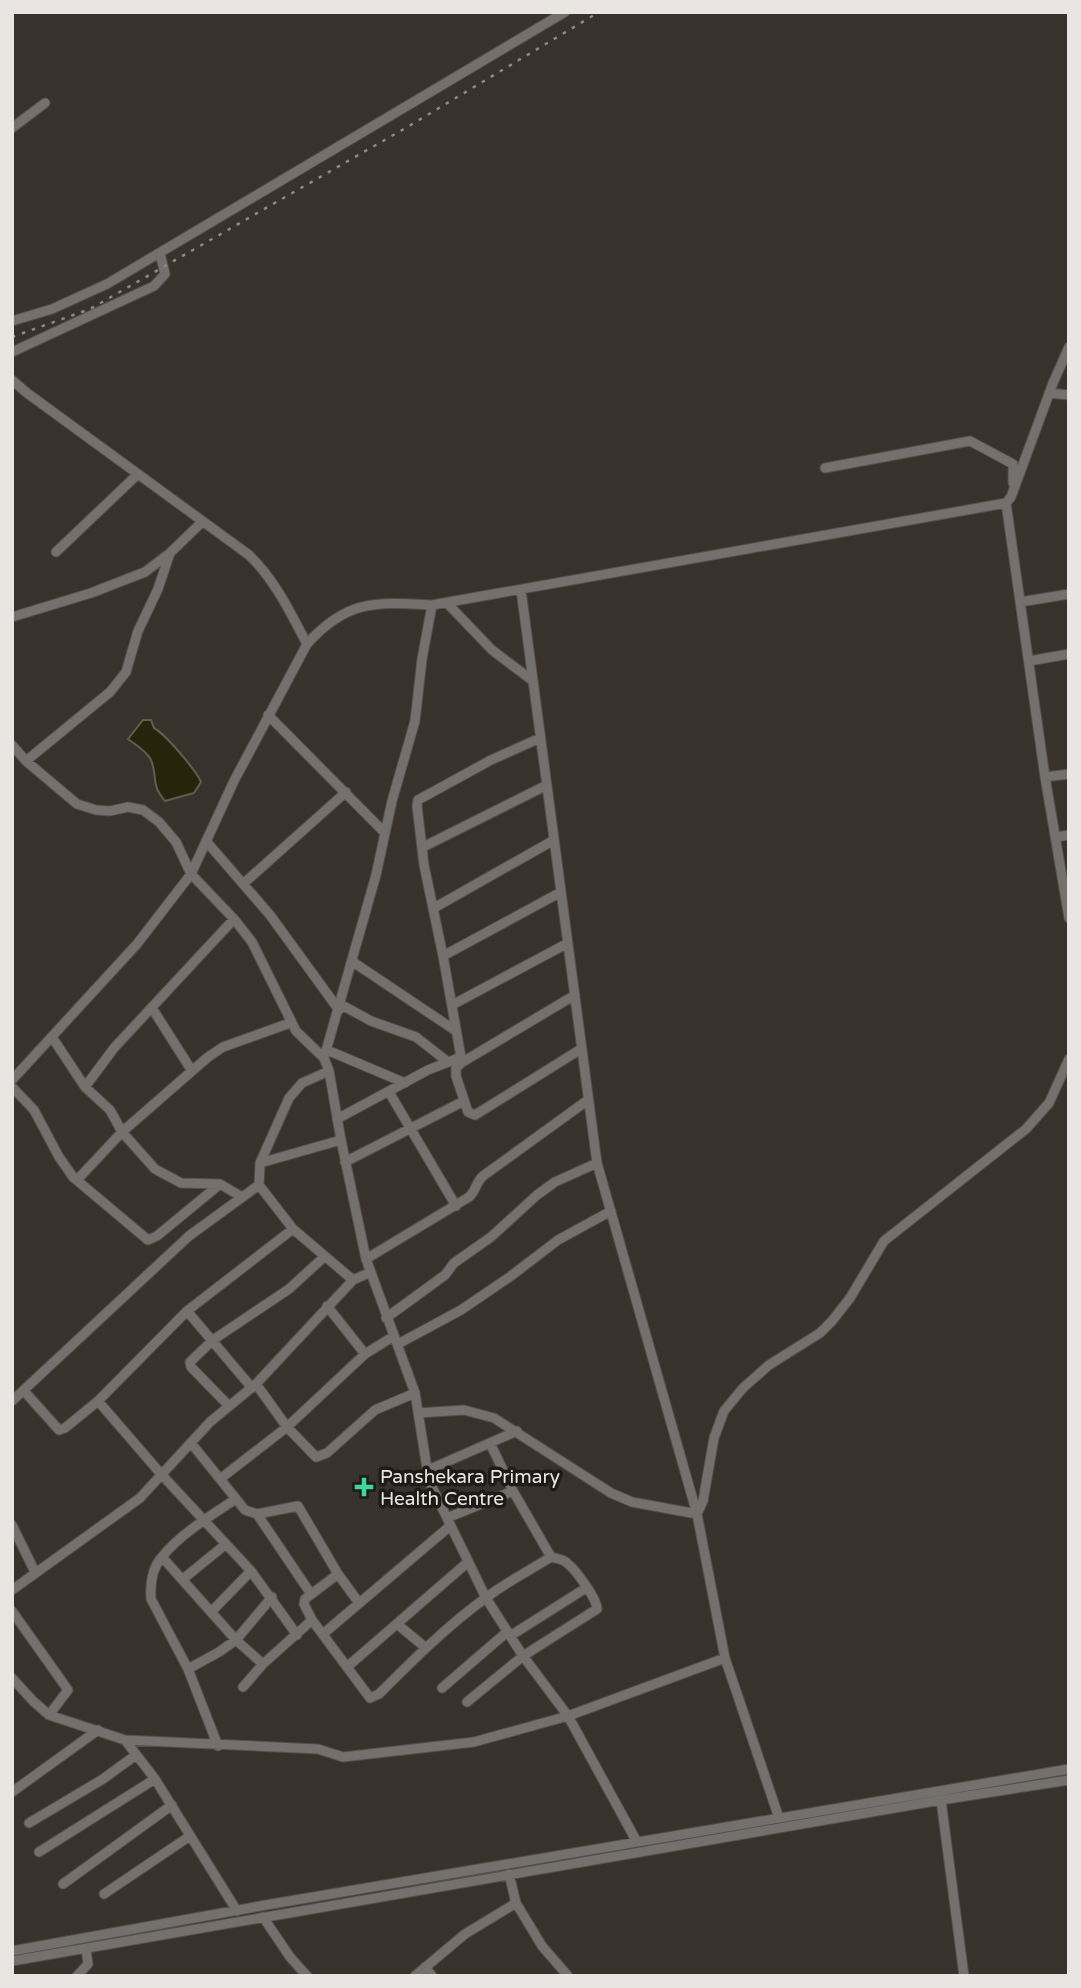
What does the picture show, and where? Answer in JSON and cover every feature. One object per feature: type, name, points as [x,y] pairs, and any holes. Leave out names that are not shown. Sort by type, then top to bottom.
[{"type":"street","points":[[12,321],[52,309],[107,285],[565,12]]},
{"type":"street","points":[[12,128],[45,103]]},
{"type":"street","points":[[12,352],[155,286],[165,274],[160,253]]},
{"type":"street","points":[[1069,347],[1013,492],[1006,503],[1045,777],[1069,918]]},
{"type":"street","points":[[12,380],[249,555],[264,570],[307,644]]},
{"type":"street","points":[[1049,393],[1069,395]]},
{"type":"street","points":[[825,468],[970,441],[1013,464],[1013,492]]},
{"type":"street","points":[[56,552],[138,474]]},
{"type":"street","points":[[12,1080],[137,944],[191,874],[268,715],[307,644],[320,629],[343,613],[380,602],[432,605],[447,603],[1006,503]]},
{"type":"street","points":[[12,617],[91,593],[145,572],[170,553],[202,522]]},
{"type":"street","points":[[26,761],[121,680],[170,553]]},
{"type":"street","points":[[521,590],[597,1163],[697,1514],[725,1658],[779,1818]]},
{"type":"street","points":[[1020,602],[1069,594]]},
{"type":"street","points":[[447,603],[492,650],[533,681]]},
{"type":"street","points":[[432,605],[415,721],[392,801],[353,962],[326,1054],[366,1259],[415,1393],[429,1481],[486,1598],[523,1656],[568,1716],[637,1842]]},
{"type":"street","points":[[1030,661],[1069,654]]},
{"type":"street","points":[[268,715],[385,833]]},
{"type":"street","points":[[540,738],[491,760],[418,800],[424,865],[461,1060],[455,1071],[468,1112],[475,1115],[581,1049]]},
{"type":"street","points":[[12,745],[55,788],[77,804],[96,810],[110,811],[128,807],[143,810],[159,822],[176,842],[191,874],[252,942],[290,1023],[326,1054],[405,1083]]},
{"type":"street","points":[[1045,777],[1069,774]]},
{"type":"street","points":[[423,847],[547,785]]},
{"type":"street","points":[[243,884],[346,792]]},
{"type":"street","points":[[1056,837],[1069,835]]},
{"type":"street","points":[[434,908],[554,840]]},
{"type":"street","points":[[206,841],[270,915],[340,1007],[416,1037],[448,1062]]},
{"type":"street","points":[[443,956],[561,892]]},
{"type":"street","points":[[85,1087],[108,1055],[234,919]]},
{"type":"street","points":[[452,1005],[568,943]]},
{"type":"street","points":[[353,962],[456,1031]]},
{"type":"street","points":[[337,1119],[448,1062],[461,1060],[575,995]]},
{"type":"street","points":[[152,1008],[192,1072]]},
{"type":"street","points":[[77,1180],[122,1132],[223,1047],[290,1023]]},
{"type":"street","points":[[51,1037],[85,1087],[110,1110],[122,1132],[146,1160],[166,1177],[181,1183],[220,1184],[242,1197]]},
{"type":"street","points":[[697,1514],[703,1501],[713,1438],[724,1411],[743,1388],[769,1365],[820,1333],[832,1321],[850,1298],[884,1241],[1026,1129],[1049,1103],[1069,1059]]},
{"type":"street","points":[[330,1071],[302,1083],[289,1098],[260,1163],[259,1185],[293,1229],[353,1280]]},
{"type":"street","points":[[12,1087],[34,1110],[60,1157],[77,1180],[148,1240],[157,1236],[220,1184]]},
{"type":"street","points":[[390,1092],[456,1206]]},
{"type":"street","points":[[366,1259],[456,1206],[474,1192],[483,1176],[588,1100]]},
{"type":"street","points":[[345,1162],[464,1101]]},
{"type":"street","points":[[260,1163],[341,1140]]},
{"type":"street","points":[[386,1318],[445,1275],[454,1263],[491,1237],[537,1195],[555,1182],[597,1163]]},
{"type":"street","points":[[12,1401],[189,1236],[259,1185]]},
{"type":"street","points":[[220,1479],[287,1427],[365,1354],[461,1310],[558,1240],[611,1212]]},
{"type":"street","points":[[24,1391],[62,1430],[98,1401],[187,1311],[293,1229]]},
{"type":"street","points":[[229,1406],[190,1364],[214,1340],[289,1289],[324,1257]]},
{"type":"street","points":[[12,1590],[127,1508],[229,1406],[254,1386],[353,1280],[370,1272]]},
{"type":"street","points":[[327,1306],[365,1354]]},
{"type":"street","points":[[187,1311],[313,1454],[321,1456],[375,1410],[415,1393]]},
{"type":"street","points":[[98,1401],[251,1571],[297,1635]]},
{"type":"street","points":[[418,1413],[464,1410],[479,1412],[517,1431],[611,1493],[632,1502],[697,1514]]},
{"type":"street","points":[[428,1470],[517,1431]]},
{"type":"street","points":[[191,1443],[245,1510],[257,1514],[298,1506],[338,1574],[359,1603]]},
{"type":"street","points":[[467,1702],[523,1656],[594,1613],[598,1605],[574,1570],[565,1561],[551,1557],[513,1491],[490,1443]]},
{"type":"street","points":[[323,1634],[448,1522],[513,1491]]},
{"type":"street","points":[[218,1746],[188,1669],[151,1599],[150,1588],[154,1571],[162,1557],[205,1519],[236,1499]]},
{"type":"street","points":[[257,1514],[311,1594]]},
{"type":"street","points":[[12,1525],[35,1572]]},
{"type":"street","points":[[183,1579],[226,1544]]},
{"type":"street","points":[[162,1557],[236,1640],[263,1664]]},
{"type":"street","points":[[338,1574],[304,1602],[312,1620],[368,1697],[373,1697],[486,1598],[551,1557]]},
{"type":"street","points":[[347,1667],[468,1562]]},
{"type":"street","points":[[211,1612],[251,1571]]},
{"type":"street","points":[[442,1688],[508,1634],[586,1588]]},
{"type":"street","points":[[188,1669],[236,1640],[272,1597]]},
{"type":"street","points":[[12,1611],[68,1690],[49,1715]]},
{"type":"street","points":[[243,1687],[263,1664],[312,1620]]},
{"type":"street","points":[[397,1624],[426,1648]]},
{"type":"street","points":[[12,1678],[33,1702],[49,1715],[125,1740],[318,1749],[343,1757],[474,1742],[568,1716],[725,1658]]},
{"type":"street","points":[[12,1793],[98,1730]]},
{"type":"street","points":[[125,1740],[155,1779],[237,1911]]},
{"type":"street","points":[[29,1823],[103,1779],[136,1755]]},
{"type":"street","points":[[12,1961],[509,1874],[1069,1769]]},
{"type":"street","points":[[39,1852],[155,1779]]},
{"type":"street","points":[[12,1951],[779,1818],[940,1800],[1069,1780]]},
{"type":"street","points":[[940,1800],[964,1976]]},
{"type":"street","points":[[62,1884],[172,1805]]},
{"type":"street","points":[[104,1894],[190,1836]]},
{"type":"street","points":[[509,1874],[516,1903],[542,1946],[568,1976]]},
{"type":"street","points":[[415,1976],[465,1934],[516,1903]]},
{"type":"street","points":[[263,1917],[290,1957],[307,1976]]},
{"type":"street","points":[[77,1976],[88,1964],[86,1948]]},
{"type":"street","points":[[425,1967],[432,1976]]},
{"type":"shaded area","points":[[143,720],[151,720],[154,728],[193,769],[201,782],[194,793],[165,801],[160,794],[150,758],[128,739]]},
{"type":"railway","points":[[12,337],[90,309],[409,126],[599,12]]},
{"type":"place","name":"Panshekara Primary Health Centre","points":[[364,1487]]}]
